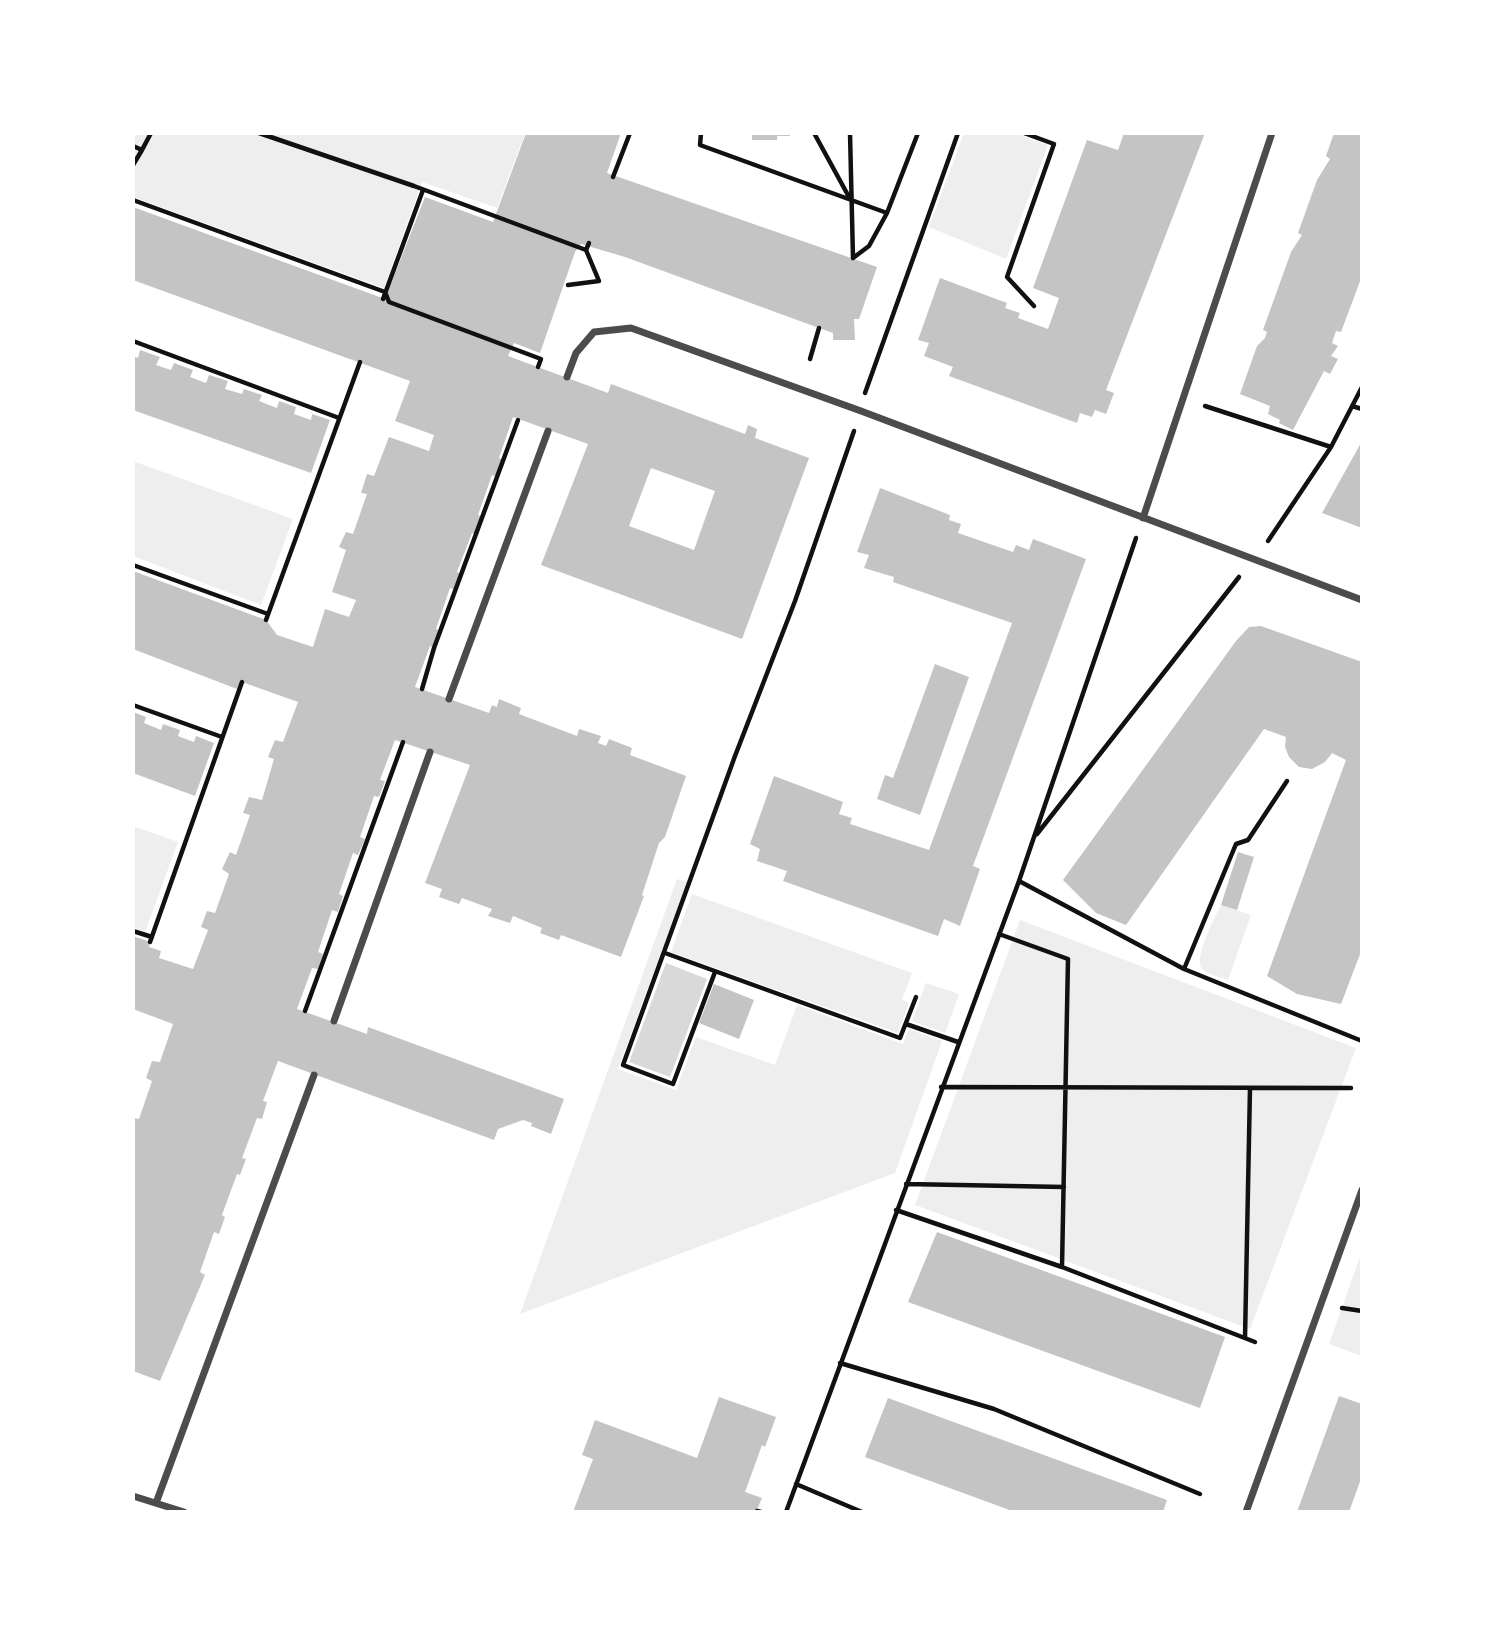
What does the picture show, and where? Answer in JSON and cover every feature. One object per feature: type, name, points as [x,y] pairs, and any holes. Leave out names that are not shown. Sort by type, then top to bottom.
[{"type":"street","points":[[1143,517],[1272,133]]},
{"type":"street","points":[[567,377],[576,353],[594,332],[631,328],[861,411],[1362,600]]},
{"type":"street","points":[[449,699],[548,431]]},
{"type":"street","points":[[334,1021],[430,752]]},
{"type":"street","points":[[156,1503],[314,1075]]},
{"type":"street","points":[[1246,1512],[1362,1190]]},
{"type":"street","points":[[133,1496],[184,1512]]},
{"type":"path","points":[[133,165],[151,133]]},
{"type":"path","points":[[259,133],[586,250]]},
{"type":"path","points":[[613,177],[630,133]]},
{"type":"path","points":[[701,133],[700,145],[887,213]]},
{"type":"path","points":[[814,133],[850,198]]},
{"type":"path","points":[[850,133],[853,258],[870,246],[887,213],[918,133]]},
{"type":"path","points":[[715,972],[673,1084],[623,1065],[735,756],[795,601],[861,411],[872,369],[957,133]]},
{"type":"path","points":[[1024,133],[1054,144],[1007,276],[1034,306]]},
{"type":"path","points":[[133,146],[142,150]]},
{"type":"path","points":[[383,299],[424,190]]},
{"type":"path","points":[[133,200],[385,292]]},
{"type":"path","points":[[568,285],[599,281],[586,250],[589,243]]},
{"type":"path","points":[[385,292],[388,302],[541,359],[538,367]]},
{"type":"path","points":[[810,359],[819,328]]},
{"type":"path","points":[[133,341],[339,418]]},
{"type":"path","points":[[133,565],[267,617],[360,362]]},
{"type":"path","points":[[1265,544],[1331,447],[1362,387]]},
{"type":"path","points":[[1205,406],[1331,447]]},
{"type":"path","points":[[1352,406],[1362,410]]},
{"type":"path","points":[[422,689],[434,648],[518,420]]},
{"type":"path","points":[[786,1512],[1019,881],[1143,517]]},
{"type":"path","points":[[1034,838],[1241,574]]},
{"type":"path","points":[[133,931],[151,940],[242,682]]},
{"type":"path","points":[[133,705],[222,737]]},
{"type":"path","points":[[305,1011],[403,742]]},
{"type":"path","points":[[1184,969],[1236,844],[1248,839],[1287,781]]},
{"type":"path","points":[[1019,881],[1184,969],[1362,1041]]},
{"type":"path","points":[[999,934],[1068,959],[1062,1267]]},
{"type":"path","points":[[665,953],[900,1038],[916,997]]},
{"type":"path","points":[[906,1024],[958,1042]]},
{"type":"path","points":[[941,1087],[1351,1088]]},
{"type":"path","points":[[1245,1338],[1251,1088]]},
{"type":"path","points":[[906,1184],[1064,1187]]},
{"type":"path","points":[[896,1210],[1062,1267],[1255,1342]]},
{"type":"path","points":[[1335,1306],[1362,1311]]},
{"type":"path","points":[[840,1363],[994,1409],[1200,1493]]},
{"type":"path","points":[[796,1484],[862,1512]]},
{"type":"shaded area","points":[[133,133],[525,133],[497,208],[422,182],[384,288],[133,197]]},
{"type":"shaded area","points":[[964,133],[1014,133],[1048,145],[1006,259],[929,227]]},
{"type":"shaded area","points":[[133,461],[293,519],[261,605],[133,556]]},
{"type":"shaded area","points":[[133,826],[178,842],[145,932],[133,927]]},
{"type":"shaded area","points":[[677,879],[687,882],[618,1069],[676,1090],[696,1037],[775,1065],[797,1005],[903,1044],[909,1029],[942,1041],[895,1173],[520,1314]]},
{"type":"shaded area","points":[[692,894],[912,973],[902,1000],[909,1003],[898,1033],[671,952]]},
{"type":"shaded area","points":[[1221,905],[1251,915],[1228,980],[1207,973],[1200,964],[1206,937]]},
{"type":"shaded area","points":[[1020,920],[1356,1048],[1250,1329],[915,1205]]},
{"type":"shaded area","points":[[666,963],[707,979],[670,1077],[629,1062]]},
{"type":"shaded area","points":[[926,983],[959,994],[945,1033],[912,1021]]},
{"type":"shaded area","points":[[1362,1251],[1362,1356],[1329,1344]]},
{"type":"building","points":[[526,133],[621,133],[607,173],[877,267],[859,319],[854,319],[855,340],[833,340],[833,333],[625,257],[581,244],[575,252],[540,353],[514,343],[508,356],[608,393],[611,384],[745,434],[748,425],[757,429],[755,438],[809,458],[742,639],[541,565],[588,444],[513,417],[499,458],[503,460],[497,477],[492,475],[478,515],[483,517],[476,535],[472,533],[457,572],[461,574],[456,590],[450,588],[436,629],[441,631],[434,648],[430,646],[415,687],[489,713],[492,705],[497,707],[499,699],[521,708],[519,714],[577,736],[579,729],[601,736],[598,743],[606,746],[609,739],[632,748],[630,755],[686,776],[665,837],[659,843],[642,895],[644,896],[621,957],[561,935],[559,940],[540,933],[542,928],[513,916],[510,923],[488,916],[492,909],[462,898],[459,904],[439,897],[442,889],[425,883],[470,765],[395,740],[380,780],[385,781],[379,797],[374,796],[360,837],[365,839],[358,855],[353,853],[339,894],[343,896],[338,912],[332,910],[318,952],[323,954],[318,969],[312,968],[297,1009],[367,1034],[368,1027],[564,1099],[551,1134],[523,1120],[498,1129],[494,1140],[278,1061],[263,1101],[267,1102],[262,1119],[257,1118],[242,1158],[246,1159],[240,1175],[237,1174],[222,1215],[225,1217],[219,1234],[214,1232],[200,1272],[205,1275],[160,1381],[133,1371],[133,1118],[139,1119],[152,1081],[146,1078],[152,1061],[160,1062],[173,1024],[133,1009],[133,936],[150,942],[149,947],[161,951],[159,958],[193,969],[208,930],[201,927],[207,911],[215,913],[229,874],[222,869],[230,852],[236,855],[250,815],[243,813],[249,797],[262,800],[274,759],[268,757],[275,740],[283,742],[298,702],[242,682],[237,689],[133,649],[133,571],[266,620],[277,635],[313,647],[325,609],[349,617],[356,600],[332,592],[346,550],[339,547],[346,532],[353,534],[367,494],[361,493],[367,474],[374,476],[389,437],[429,451],[434,435],[395,421],[410,381],[133,280],[133,207],[385,299],[425,197],[493,222]],"holes":[[[651,468],[715,491],[694,550],[629,526]]]},
{"type":"building","points":[[752,133],[790,133],[790,136],[777,136],[777,140],[752,140]]},
{"type":"building","points":[[1124,133],[1205,133],[1106,390],[1114,393],[1106,414],[1095,410],[1092,417],[1080,413],[1077,423],[949,376],[953,367],[924,356],[929,343],[918,340],[940,278],[1007,303],[1005,308],[1020,313],[1018,318],[1048,329],[1059,298],[1033,288],[1087,140],[1118,150]]},
{"type":"building","points":[[1334,133],[1362,133],[1362,276],[1341,332],[1336,331],[1332,343],[1338,346],[1331,356],[1338,359],[1330,374],[1324,371],[1293,430],[1268,414],[1270,406],[1240,394],[1257,346],[1265,338],[1267,332],[1263,330],[1291,252],[1302,235],[1298,233],[1317,180],[1330,159],[1326,156]]},
{"type":"building","points":[[140,350],[160,357],[156,365],[171,370],[174,363],[193,370],[190,377],[206,383],[209,375],[228,381],[225,389],[242,394],[244,389],[262,395],[259,401],[277,408],[279,401],[296,407],[294,414],[311,420],[312,414],[330,420],[311,473],[133,410],[133,356],[138,358]]},
{"type":"building","points":[[1362,441],[1362,528],[1322,513]]},
{"type":"building","points":[[880,488],[950,515],[949,520],[961,524],[958,533],[1013,552],[1016,545],[1029,550],[1033,539],[1086,559],[973,866],[980,869],[960,926],[944,919],[938,936],[783,881],[787,871],[757,861],[760,849],[750,844],[774,776],[843,802],[839,814],[852,818],[850,824],[929,850],[1012,623],[893,582],[894,577],[864,568],[869,555],[857,552]]},
{"type":"building","points":[[1261,626],[1362,662],[1362,949],[1341,1004],[1297,994],[1267,976],[1346,760],[1332,753],[1325,762],[1312,769],[1299,767],[1289,757],[1285,747],[1286,737],[1264,729],[1126,925],[1096,913],[1063,880],[1236,641],[1249,627]]},
{"type":"building","points":[[935,664],[969,677],[920,815],[877,799],[885,775],[893,778]]},
{"type":"building","points":[[133,712],[146,717],[144,723],[161,730],[163,724],[180,730],[178,736],[194,742],[196,736],[214,743],[195,796],[133,773]]},
{"type":"building","points":[[1238,852],[1254,857],[1237,910],[1221,905]]},
{"type":"building","points":[[714,984],[754,1000],[739,1039],[699,1023]]},
{"type":"building","points":[[937,1232],[1225,1337],[1200,1408],[908,1302]]},
{"type":"building","points":[[1339,1396],[1362,1404],[1362,1476],[1349,1512],[1297,1512]]},
{"type":"building","points":[[719,1397],[776,1417],[765,1447],[762,1445],[745,1492],[762,1498],[756,1512],[573,1512],[593,1459],[582,1455],[595,1420],[697,1458]]},
{"type":"building","points":[[888,1398],[1167,1500],[1163,1512],[1015,1512],[865,1457]]}]
